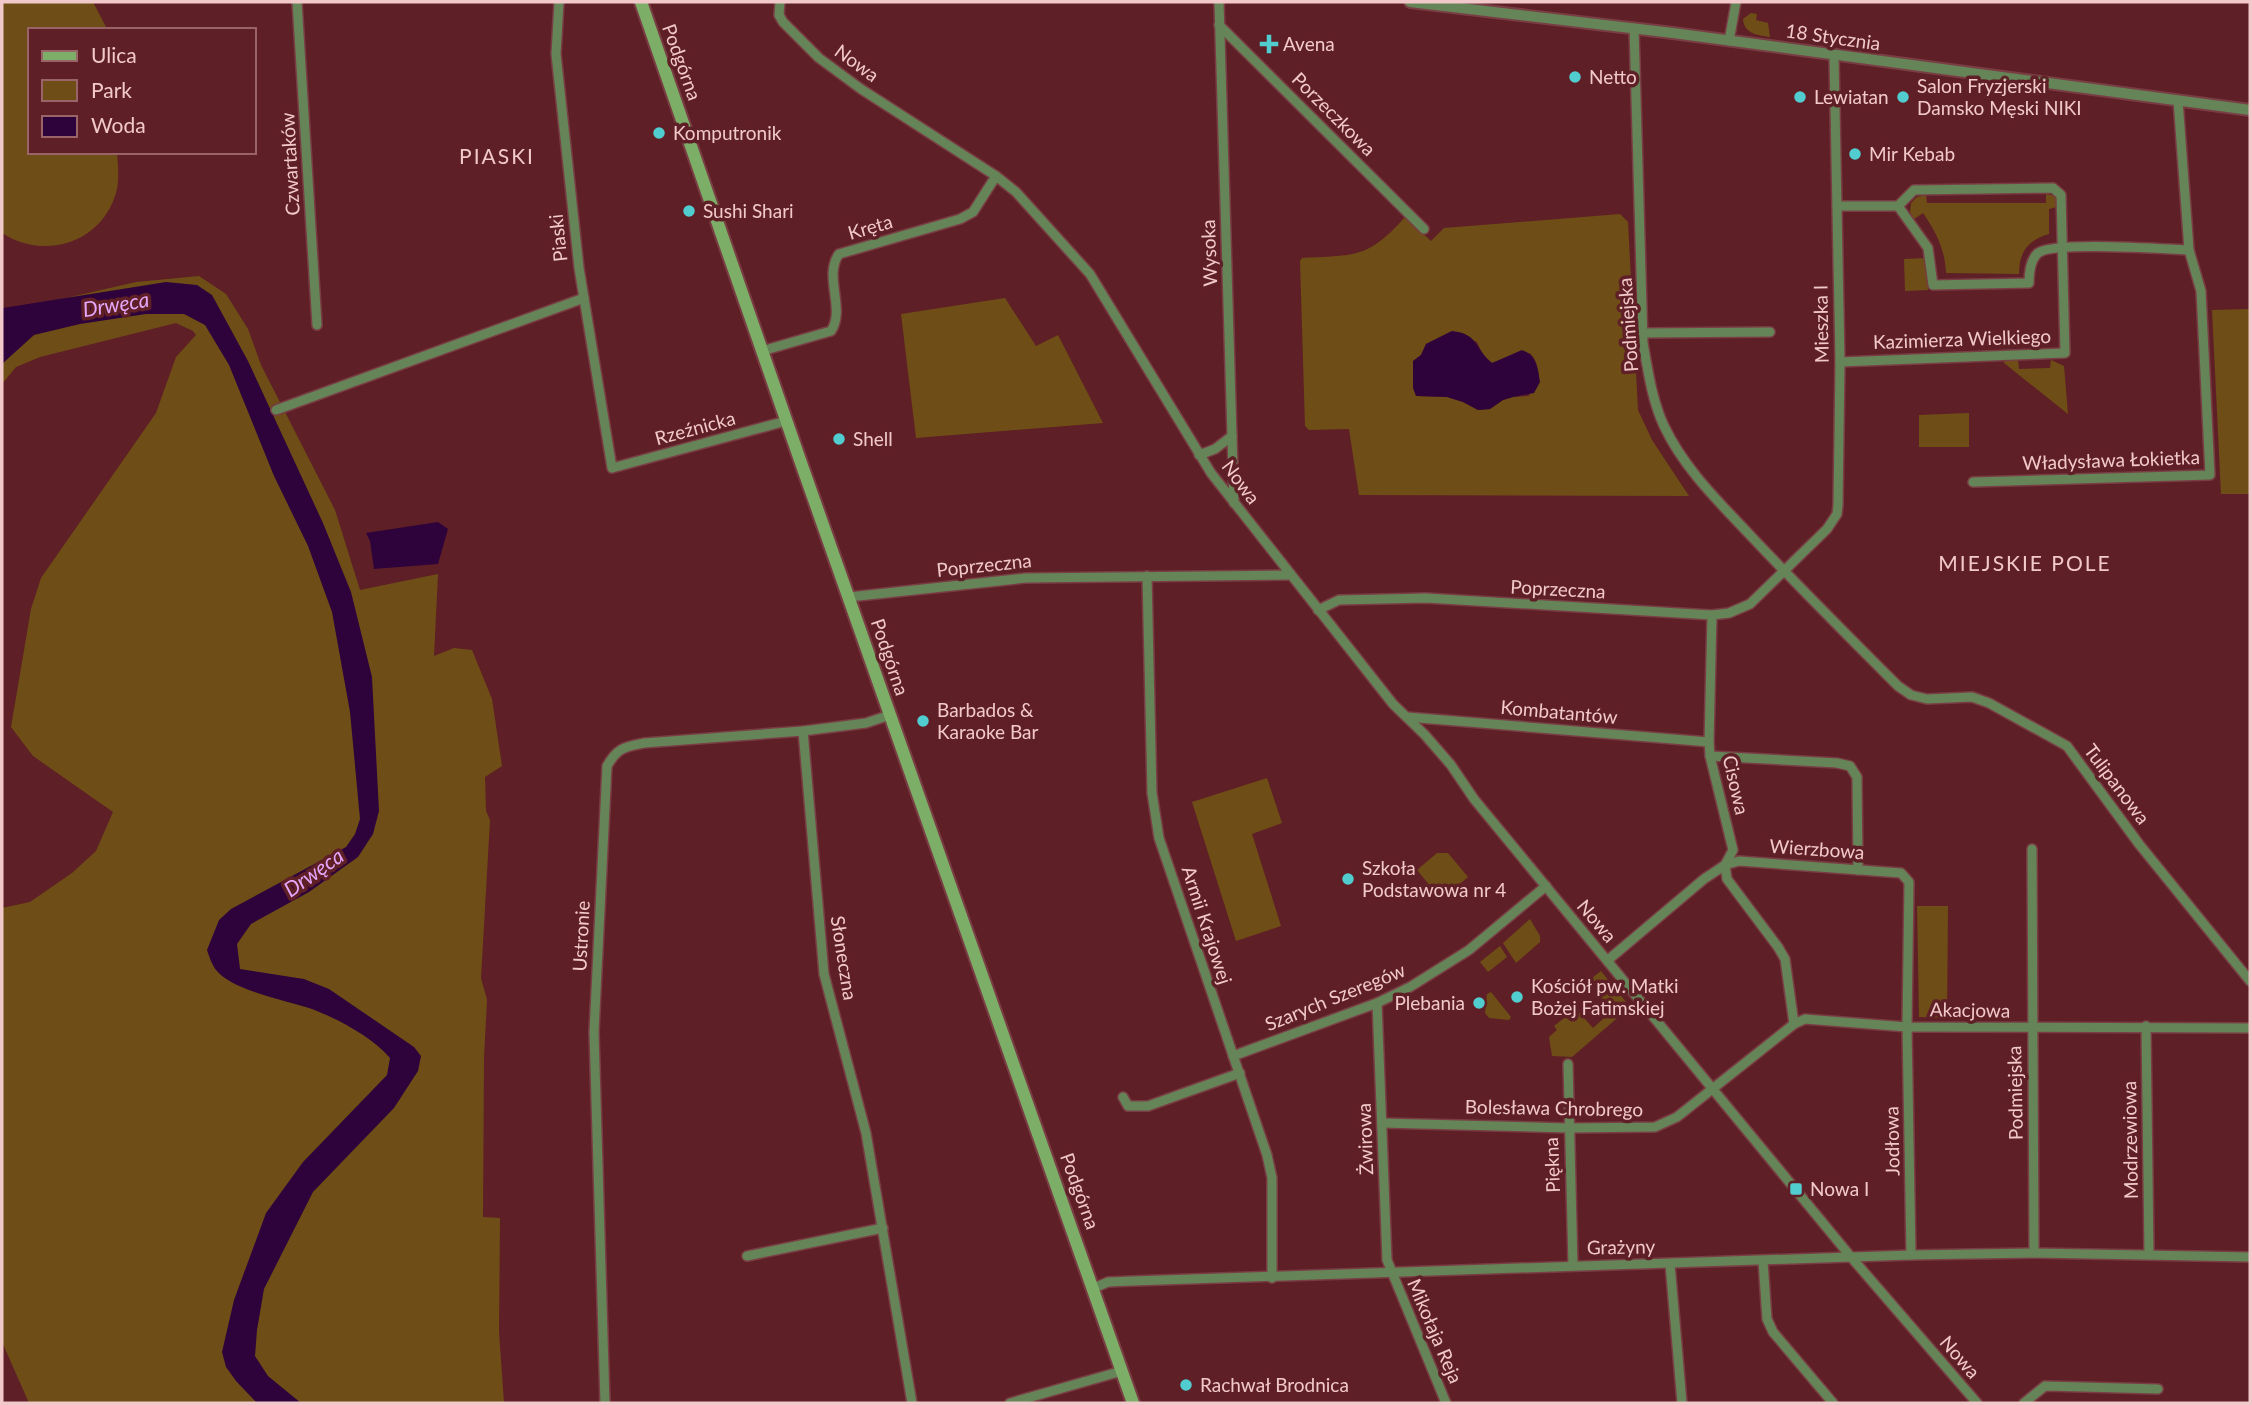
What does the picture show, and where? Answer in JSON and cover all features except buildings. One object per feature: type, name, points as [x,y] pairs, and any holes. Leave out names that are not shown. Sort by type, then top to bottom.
[{"type":"main road","name":"Podgórna","points":[[641,2],[1133,1403]]},
{"type":"street","name":"Czwartaków","points":[[297,2],[317,325]]},
{"type":"street","name":"Piaski","points":[[559,2],[556,54],[583,298],[612,468]]},
{"type":"street","name":"Nowa","points":[[780,2],[779,15],[783,22],[820,58],[861,89],[996,176],[1016,192],[1090,274],[1199,455],[1318,610],[1393,704],[1451,765],[1474,799],[1852,1257],[1977,1403]]},
{"type":"street","name":"Wysoka","points":[[1219,2],[1234,503]]},
{"type":"street","name":"18 Stycznia","points":[[1410,2],[1634,28],[2250,110]]},
{"type":"street","points":[[1730,41],[1736,2]]},
{"type":"street","name":"Porzeczkowa","points":[[1219,25],[1424,229]]},
{"type":"street","name":"Podmiejska","points":[[1634,28],[1642,333],[1652,391],[1663,424],[1676,450],[1697,479],[1784,572]]},
{"type":"street","name":"Mieszka I","points":[[1784,572],[1828,529],[1837,514],[1840,362],[1835,56]]},
{"type":"street","name":"Władysława Łokietka","points":[[1973,482],[2210,475],[2201,291],[2189,250],[2178,100]]},
{"type":"street","name":"Kręta","points":[[762,351],[831,331],[835,321],[834,264],[839,254],[960,219],[972,212],[996,176]]},
{"type":"street","points":[[1837,206],[1898,206],[1914,190],[2053,188],[2061,195],[2062,248]]},
{"type":"street","points":[[1898,206],[1928,248],[1933,285],[2029,284],[2029,272],[2037,254],[2045,249],[2078,247],[2189,250]]},
{"type":"street","name":"Kazimierza Wielkiego","points":[[1840,362],[2065,353],[2062,248]]},
{"type":"street","points":[[276,410],[583,298]]},
{"type":"street","points":[[1642,333],[1770,332]]},
{"type":"street","name":"Rzeźnicka","points":[[612,468],[786,421]]},
{"type":"street","name":"Nowa","points":[[1199,455],[1215,449],[1232,436]]},
{"type":"street","name":"Poprzeczna","points":[[1318,610],[1339,600],[1426,598],[1712,615],[1729,613],[1750,604],[1784,572]]},
{"type":"street","name":"Tulipanowa","points":[[1784,572],[1898,686],[1911,695],[1927,699],[1972,697],[1989,703],[2067,746],[2139,844],[2250,981]]},
{"type":"street","name":"Poprzeczna","points":[[849,597],[1026,578],[1291,575]]},
{"type":"street","name":"Armii Krajowej","points":[[1147,576],[1153,793],[1159,838],[1268,1155],[1272,1178],[1272,1278]]},
{"type":"street","name":"Cisowa","points":[[1712,615],[1709,742],[1733,850],[1725,865]]},
{"type":"street","name":"Ustronie","points":[[605,1403],[594,1032],[607,766],[614,754],[622,748],[644,743],[803,731],[866,723],[890,715]]},
{"type":"street","name":"Kombatantów","points":[[1407,717],[1709,742]]},
{"type":"street","name":"Słoneczna","points":[[803,731],[824,974],[866,1133],[912,1403]]},
{"type":"street","points":[[1710,756],[1850,766],[1857,777],[1858,870]]},
{"type":"street","name":"Podmiejska","points":[[2032,849],[2035,1253]]},
{"type":"street","name":"Wierzbowa","points":[[1725,865],[1739,861],[1901,873],[1909,882],[1908,1027]]},
{"type":"street","points":[[1608,960],[1725,865],[1727,879],[1733,889],[1785,960],[1794,1024],[1714,1088]]},
{"type":"street","name":"Szarych Szeregów","points":[[1233,1056],[1377,1003],[1410,987],[1469,950],[1546,886]]},
{"type":"street","name":"Żwirowa","points":[[1377,1003],[1387,1260],[1392,1272]]},
{"type":"street","name":"Akacjowa","points":[[1794,1024],[1805,1019],[1908,1027],[2250,1028]]},
{"type":"street","name":"Modrzewiowa","points":[[2147,1026],[2149,1254]]},
{"type":"street","name":"Jodłowa","points":[[1908,1027],[1911,1255]]},
{"type":"street","name":"Piękna","points":[[1568,1064],[1573,1265]]},
{"type":"street","points":[[1124,1097],[1128,1107],[1148,1106],[1240,1073]]},
{"type":"street","name":"Bolesława Chrobrego","points":[[1382,1123],[1569,1128],[1655,1127],[1677,1117],[1714,1088]]},
{"type":"street","points":[[747,1256],[883,1228]]},
{"type":"street","name":"Grażyny","points":[[1094,1288],[1120,1282],[1911,1255],[2035,1253],[2250,1257]]},
{"type":"street","points":[[1763,1261],[1767,1319],[1773,1332],[1833,1403]]},
{"type":"street","points":[[1670,1264],[1682,1403]]},
{"type":"street","name":"Mikołaja Reja","points":[[1392,1272],[1446,1403]]},
{"type":"street","points":[[1010,1403],[1122,1371]]},
{"type":"street","points":[[2024,1403],[2045,1386],[2158,1389]]},
{"type":"green space","points":[[2,2],[93,2],[106,28],[28,28],[28,154],[117,154],[118,185],[115,196],[96,226],[68,243],[35,245],[2,233]]},
{"type":"green space","points":[[1751,13],[1757,14],[1756,20],[1768,23],[1770,37],[1752,33],[1746,28],[1743,19]]},
{"type":"green space","points":[[2046,194],[2056,196],[2057,207],[2049,209],[2049,234],[2030,243],[2026,248],[2019,274],[1946,273],[1942,248],[1932,227],[1923,213],[1914,219],[1910,212],[1911,203],[1917,197],[1926,195],[1927,203],[2046,203]]},
{"type":"green space","points":[[1620,214],[1628,222],[1638,410],[1652,440],[1689,496],[1359,495],[1349,429],[1309,430],[1305,426],[1300,261],[1302,258],[1348,255],[1370,248],[1405,217],[1431,241],[1444,228]],"holes":[[[1452,331],[1477,342],[1483,355],[1492,363],[1530,353],[1537,369],[1529,396],[1513,397],[1490,409],[1478,410],[1447,397],[1417,396],[1413,361],[1421,355],[1426,344]]]},
{"type":"green space","points":[[1926,258],[1928,290],[1905,291],[1904,259]]},
{"type":"green space","points":[[199,276],[226,294],[248,329],[261,365],[335,510],[360,590],[438,574],[434,656],[454,648],[472,650],[492,699],[502,766],[485,777],[486,811],[490,820],[481,978],[487,1000],[483,1217],[500,1218],[499,1332],[504,1403],[29,1403],[2,1342],[2,908],[30,902],[72,873],[96,851],[113,812],[33,756],[11,727],[31,609],[41,578],[156,413],[176,357],[196,335],[176,323],[40,357],[16,367],[2,384],[2,325],[7,320],[62,299],[136,282]]},
{"type":"green space","points":[[1005,298],[1036,346],[1058,335],[1103,423],[916,438],[901,314]]},
{"type":"green space","points":[[2250,309],[2250,494],[2221,494],[2212,310]]},
{"type":"green space","points":[[2018,360],[2019,369],[2050,368],[2051,360],[2064,366],[2068,414],[2004,363]]},
{"type":"green space","points":[[1969,413],[1969,447],[1919,447],[1919,415]]},
{"type":"green space","points":[[1267,778],[1282,823],[1252,834],[1281,926],[1236,941],[1192,802]]},
{"type":"green space","points":[[1437,853],[1448,853],[1468,877],[1450,892],[1444,887],[1436,893],[1417,870]]},
{"type":"green space","points":[[1917,906],[1948,906],[1947,1018],[1919,1017]]},
{"type":"green space","points":[[1530,919],[1540,936],[1540,942],[1516,963],[1503,943]]},
{"type":"green space","points":[[1500,946],[1507,957],[1488,972],[1480,962]]},
{"type":"green space","points":[[1601,971],[1630,1007],[1572,1057],[1552,1056],[1549,1037],[1557,1030],[1554,1026],[1576,1009],[1593,1028],[1612,1011],[1588,981]]},
{"type":"green space","points":[[1491,992],[1511,1017],[1509,1020],[1489,1018],[1485,1013],[1487,994]]},
{"type":"water","name":"Drwęca","points":[[166,282],[197,285],[212,295],[248,361],[323,523],[351,592],[372,677],[379,811],[373,834],[358,857],[309,892],[251,924],[237,944],[240,969],[304,979],[329,989],[414,1047],[421,1056],[418,1071],[394,1108],[313,1192],[264,1289],[255,1356],[268,1376],[301,1403],[257,1403],[226,1367],[222,1352],[234,1300],[266,1213],[303,1162],[387,1075],[390,1058],[364,1036],[333,1018],[247,989],[223,977],[216,970],[207,950],[219,920],[231,909],[346,847],[355,834],[360,819],[350,712],[332,612],[308,546],[274,476],[229,365],[205,325],[184,314],[146,314],[80,324],[34,335],[2,364],[3,308]]},
{"type":"water","points":[[1452,331],[1472,338],[1492,363],[1522,350],[1527,353],[1536,363],[1540,382],[1534,393],[1503,400],[1490,409],[1478,410],[1447,397],[1416,396],[1413,388],[1413,361],[1421,355],[1426,344]]},
{"type":"water","points":[[438,522],[448,529],[438,564],[374,569],[370,541],[366,533]]},
{"type":"place","name":"Avena","points":[[1269,44]]},
{"type":"place","name":"Netto","points":[[1575,77]]},
{"type":"place","name":"Lewiatan","points":[[1800,97]]},
{"type":"place","name":"Salon Fryzjerski Damsko Męski NIKI","points":[[1903,97]]},
{"type":"place","name":"Komputronik","points":[[659,133]]},
{"type":"place","name":"Mir Kebab","points":[[1855,154]]},
{"type":"place","name":"Sushi Shari","points":[[689,211]]},
{"type":"place","name":"Shell","points":[[839,439]]},
{"type":"place","name":"Barbados & Karaoke Bar","points":[[923,721]]},
{"type":"place","name":"Szkoła Podstawowa nr 4","points":[[1348,879]]},
{"type":"place","name":"Kościół pw. Matki Bożej Fatimskiej","points":[[1517,997]]},
{"type":"place","name":"Plebania","points":[[1479,1003]]},
{"type":"place","name":"Nowa I","points":[[1796,1189]]},
{"type":"place","name":"Rachwał Brodnica","points":[[1186,1385]]},
{"type":"district","name":"PIASKI","points":[[497,157]]},
{"type":"district","name":"MIEJSKIE POLE","points":[[2025,564]]}]
